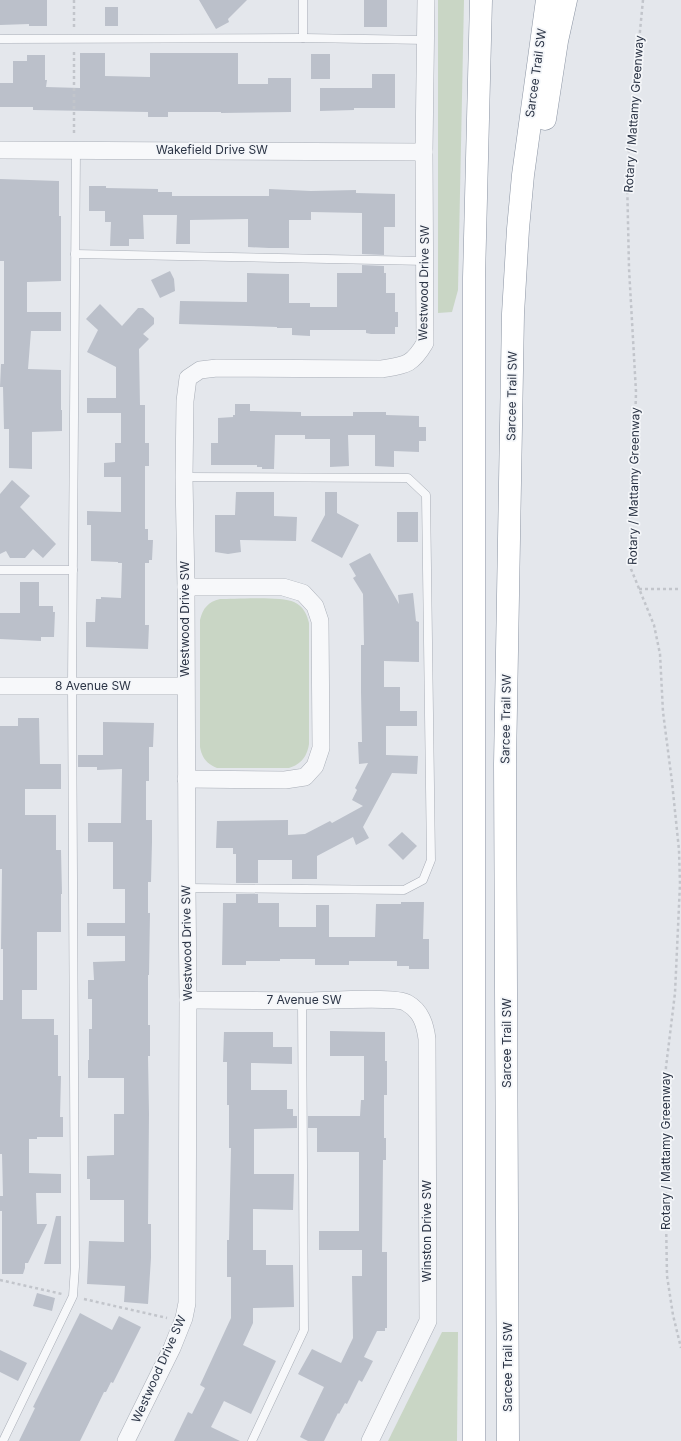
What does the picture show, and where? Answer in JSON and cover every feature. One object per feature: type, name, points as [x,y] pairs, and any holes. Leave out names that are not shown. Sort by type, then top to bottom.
[{"type":"highway","points":[[474,1441],[474,278],[481,0]]},
{"type":"highway","name":"Sarcee Trail SW","points":[[508,1441],[505,764],[513,314],[523,175],[547,0]]},
{"type":"highway","points":[[513,314],[557,41],[566,0]]},
{"type":"street","name":"Westwood Drive SW","points":[[126,1441],[172,1348],[182,1322],[187,1303],[188,1000],[184,477],[185,401],[188,378],[200,370],[217,368],[382,369],[402,366],[417,357],[425,343],[426,261],[424,152],[426,0]]},
{"type":"street","name":"Wakefield Drive SW","points":[[0,150],[424,152]]},
{"type":"street","points":[[186,587],[283,587],[303,593],[315,606],[320,621],[321,748],[315,766],[305,777],[285,780],[186,779]]},
{"type":"street","name":"8 Avenue SW","points":[[0,686],[185,686]]},
{"type":"street","name":"7 Avenue SW","points":[[188,1000],[386,1000],[406,1002],[416,1011]]},
{"type":"street","name":"Winston Drive SW","points":[[370,1441],[428,1321],[427,1039],[425,1024],[416,1011]]},
{"type":"lane","points":[[303,0],[303,38]]},
{"type":"lane","points":[[0,39],[74,40],[303,38],[426,40]]},
{"type":"lane","points":[[3,1441],[73,1296],[76,1267],[72,685],[76,150]]},
{"type":"lane","points":[[75,254],[426,261]]},
{"type":"lane","points":[[184,477],[408,478],[426,495],[431,860],[423,880],[404,890],[186,888]]},
{"type":"lane","points":[[0,570],[73,570]]},
{"type":"lane","points":[[252,1441],[304,1330],[302,1001]]},
{"type":"path","points":[[74,0],[74,135],[76,150]]},
{"type":"path","name":"Rotary / Mattamy Greenway","points":[[643,0],[630,134],[628,176],[629,268],[636,392],[631,569],[654,625],[660,654],[663,712],[679,850],[680,884],[675,993],[666,1067],[664,1102],[666,1276],[681,1348]]},
{"type":"path","points":[[639,589],[681,589]]},
{"type":"path","points":[[0,1280],[182,1322]]},
{"type":"green space","points":[[438,0],[464,0],[458,290],[452,312],[438,313]]},
{"type":"green space","points":[[269,598],[288,600],[300,606],[307,616],[309,623],[309,744],[307,753],[303,759],[289,768],[217,768],[210,765],[202,754],[200,747],[200,620],[207,606],[220,599]]},
{"type":"green space","points":[[442,1332],[458,1332],[457,1441],[388,1441]]},
{"type":"building","points":[[0,0],[47,0],[47,26],[29,26],[29,24],[0,25]]},
{"type":"building","points":[[199,0],[247,0],[228,19],[229,22],[216,29]]},
{"type":"building","points":[[364,0],[387,0],[387,27],[364,27]]},
{"type":"building","points":[[105,7],[118,7],[118,26],[105,26]]},
{"type":"building","points":[[80,53],[105,53],[105,76],[150,77],[150,53],[238,53],[238,84],[268,84],[268,78],[291,78],[291,112],[168,112],[168,117],[148,117],[148,112],[33,110],[33,107],[0,107],[0,83],[13,83],[13,61],[27,61],[27,55],[45,55],[45,80],[47,80],[46,87],[80,88]]},
{"type":"building","points":[[311,54],[330,54],[330,79],[311,79]]},
{"type":"building","points":[[372,74],[395,74],[395,108],[354,108],[354,110],[320,111],[320,88],[372,88]]},
{"type":"building","points":[[0,179],[59,181],[59,216],[61,216],[61,281],[27,282],[27,312],[61,312],[61,331],[31,331],[28,369],[61,370],[62,431],[32,432],[32,469],[9,468],[9,429],[4,429],[3,387],[0,387],[1,364],[4,364],[4,261],[0,261]]},
{"type":"building","points":[[89,186],[106,186],[106,188],[158,189],[158,192],[172,192],[172,196],[269,196],[269,189],[311,191],[356,190],[356,193],[395,194],[395,227],[384,227],[384,255],[362,254],[362,213],[311,212],[311,220],[289,220],[289,248],[248,247],[248,219],[190,220],[190,244],[176,244],[177,215],[143,215],[144,239],[129,239],[129,246],[110,246],[111,222],[105,222],[105,211],[89,211]]},
{"type":"building","points":[[362,265],[384,266],[384,273],[386,273],[386,293],[395,293],[395,312],[398,312],[398,327],[395,327],[395,334],[371,334],[366,333],[366,330],[310,330],[310,336],[292,335],[292,328],[179,324],[180,301],[247,302],[247,273],[289,274],[289,303],[310,303],[310,307],[337,307],[337,273],[362,273]]},
{"type":"building","points":[[170,271],[174,279],[175,291],[160,298],[151,280]]},
{"type":"building","points":[[100,304],[122,326],[138,308],[143,308],[154,318],[154,324],[143,334],[149,339],[139,349],[140,405],[145,405],[145,443],[149,443],[149,466],[145,466],[145,529],[148,529],[148,540],[153,540],[152,560],[149,560],[149,563],[145,563],[145,625],[149,625],[148,649],[86,647],[86,622],[95,622],[96,599],[101,599],[101,597],[121,598],[122,563],[91,561],[91,525],[87,525],[87,511],[121,512],[121,477],[104,477],[104,463],[115,462],[115,443],[121,443],[121,413],[87,413],[87,398],[116,398],[116,367],[87,352],[98,330],[86,319]]},
{"type":"building","points":[[235,404],[250,404],[250,411],[301,412],[301,416],[353,416],[353,412],[386,412],[386,415],[419,416],[419,427],[426,427],[426,441],[419,441],[419,452],[394,451],[394,467],[375,466],[375,435],[348,435],[349,466],[330,467],[330,439],[305,439],[305,435],[275,435],[274,469],[262,469],[262,467],[257,467],[257,465],[211,465],[211,443],[218,443],[218,418],[233,417],[233,415],[235,415]]},
{"type":"building","points":[[12,480],[30,496],[20,507],[56,544],[43,558],[33,549],[25,558],[10,558],[6,551],[0,554],[0,494]]},
{"type":"building","points":[[236,492],[274,492],[274,516],[297,517],[296,541],[240,540],[241,552],[228,554],[215,552],[215,515],[235,515]]},
{"type":"building","points":[[325,492],[337,492],[337,513],[359,525],[342,558],[311,541],[325,515]]},
{"type":"building","points":[[397,512],[418,512],[418,542],[397,542]]},
{"type":"building","points":[[370,553],[399,604],[398,595],[413,593],[416,621],[419,622],[419,662],[384,661],[384,687],[400,687],[400,711],[417,711],[417,726],[386,726],[386,755],[418,756],[417,774],[392,773],[363,827],[369,838],[356,845],[353,837],[317,856],[317,879],[292,879],[292,860],[258,860],[258,883],[236,883],[236,854],[233,854],[233,848],[216,848],[217,821],[288,820],[288,835],[305,834],[330,821],[332,823],[363,806],[352,800],[357,790],[355,788],[368,763],[359,764],[358,742],[362,742],[361,645],[364,645],[363,594],[353,578],[356,576],[349,564]]},
{"type":"building","points":[[20,582],[39,582],[39,606],[53,606],[53,612],[55,612],[54,637],[41,637],[41,641],[0,639],[0,613],[20,613]]},
{"type":"building","points":[[18,718],[39,718],[40,764],[61,764],[61,789],[25,789],[25,815],[56,815],[56,850],[61,850],[62,894],[61,932],[37,932],[37,990],[22,990],[22,1019],[54,1019],[54,1035],[58,1035],[58,1076],[61,1076],[60,1117],[63,1117],[63,1137],[37,1137],[37,1139],[29,1139],[29,1173],[61,1174],[61,1193],[36,1193],[37,1224],[47,1224],[28,1263],[25,1263],[23,1274],[2,1274],[2,1211],[0,1211],[0,1196],[3,1196],[2,1154],[0,1154],[0,1000],[3,1000],[3,949],[1,949],[2,869],[0,869],[0,726],[18,726]]},
{"type":"building","points":[[103,722],[154,723],[153,747],[149,747],[149,781],[146,781],[146,820],[152,820],[151,882],[148,882],[148,913],[150,913],[148,1025],[150,1025],[150,1056],[148,1056],[148,1224],[151,1224],[151,1258],[148,1304],[124,1302],[125,1286],[87,1284],[89,1241],[124,1242],[124,1200],[90,1200],[90,1179],[87,1179],[87,1156],[114,1155],[114,1114],[124,1114],[124,1078],[88,1078],[89,1029],[92,1029],[92,999],[88,999],[88,980],[94,980],[93,962],[125,961],[125,936],[87,936],[87,923],[125,923],[125,889],[113,889],[113,842],[88,842],[88,823],[121,823],[122,769],[97,770],[97,767],[78,767],[78,755],[103,755]]},
{"type":"building","points":[[402,832],[417,846],[403,860],[388,845]]},
{"type":"building","points":[[236,894],[258,894],[258,903],[279,903],[279,927],[316,927],[316,905],[329,905],[329,937],[375,937],[376,904],[424,902],[423,939],[429,939],[429,969],[409,969],[409,966],[397,966],[397,961],[349,961],[349,965],[315,965],[315,959],[246,961],[246,965],[222,965],[223,903],[236,903]]},
{"type":"building","points":[[330,1031],[385,1032],[387,1095],[384,1095],[384,1138],[386,1138],[386,1160],[383,1160],[382,1252],[387,1252],[387,1328],[385,1328],[385,1331],[377,1331],[364,1357],[373,1361],[362,1382],[359,1380],[347,1404],[345,1403],[339,1414],[338,1413],[324,1441],[308,1441],[300,1437],[324,1387],[298,1374],[312,1349],[341,1363],[353,1338],[352,1276],[362,1276],[362,1250],[319,1250],[319,1231],[359,1231],[359,1152],[317,1152],[317,1128],[308,1128],[308,1116],[360,1116],[361,1100],[364,1100],[364,1056],[330,1056]]},
{"type":"building","points":[[224,1032],[273,1032],[273,1047],[292,1047],[292,1064],[251,1063],[251,1090],[287,1090],[287,1109],[293,1109],[293,1116],[297,1116],[297,1128],[254,1129],[254,1174],[294,1174],[293,1210],[253,1209],[253,1250],[266,1250],[266,1265],[293,1265],[294,1307],[253,1308],[253,1323],[243,1345],[276,1361],[251,1414],[224,1401],[211,1427],[240,1441],[174,1441],[188,1412],[192,1414],[205,1388],[200,1385],[231,1318],[231,1277],[227,1277],[227,1240],[229,1240],[231,1148],[229,1148],[229,1105],[227,1105],[227,1062],[223,1062]]},
{"type":"building","points":[[56,1216],[61,1216],[61,1264],[44,1264]]},
{"type":"building","points":[[37,1293],[55,1298],[52,1311],[33,1306]]},
{"type":"building","points":[[80,1313],[112,1330],[119,1316],[141,1327],[113,1383],[111,1382],[106,1392],[104,1392],[80,1441],[19,1441],[35,1408],[33,1407]]},
{"type":"building","points":[[0,1350],[27,1363],[18,1381],[0,1372]]}]
